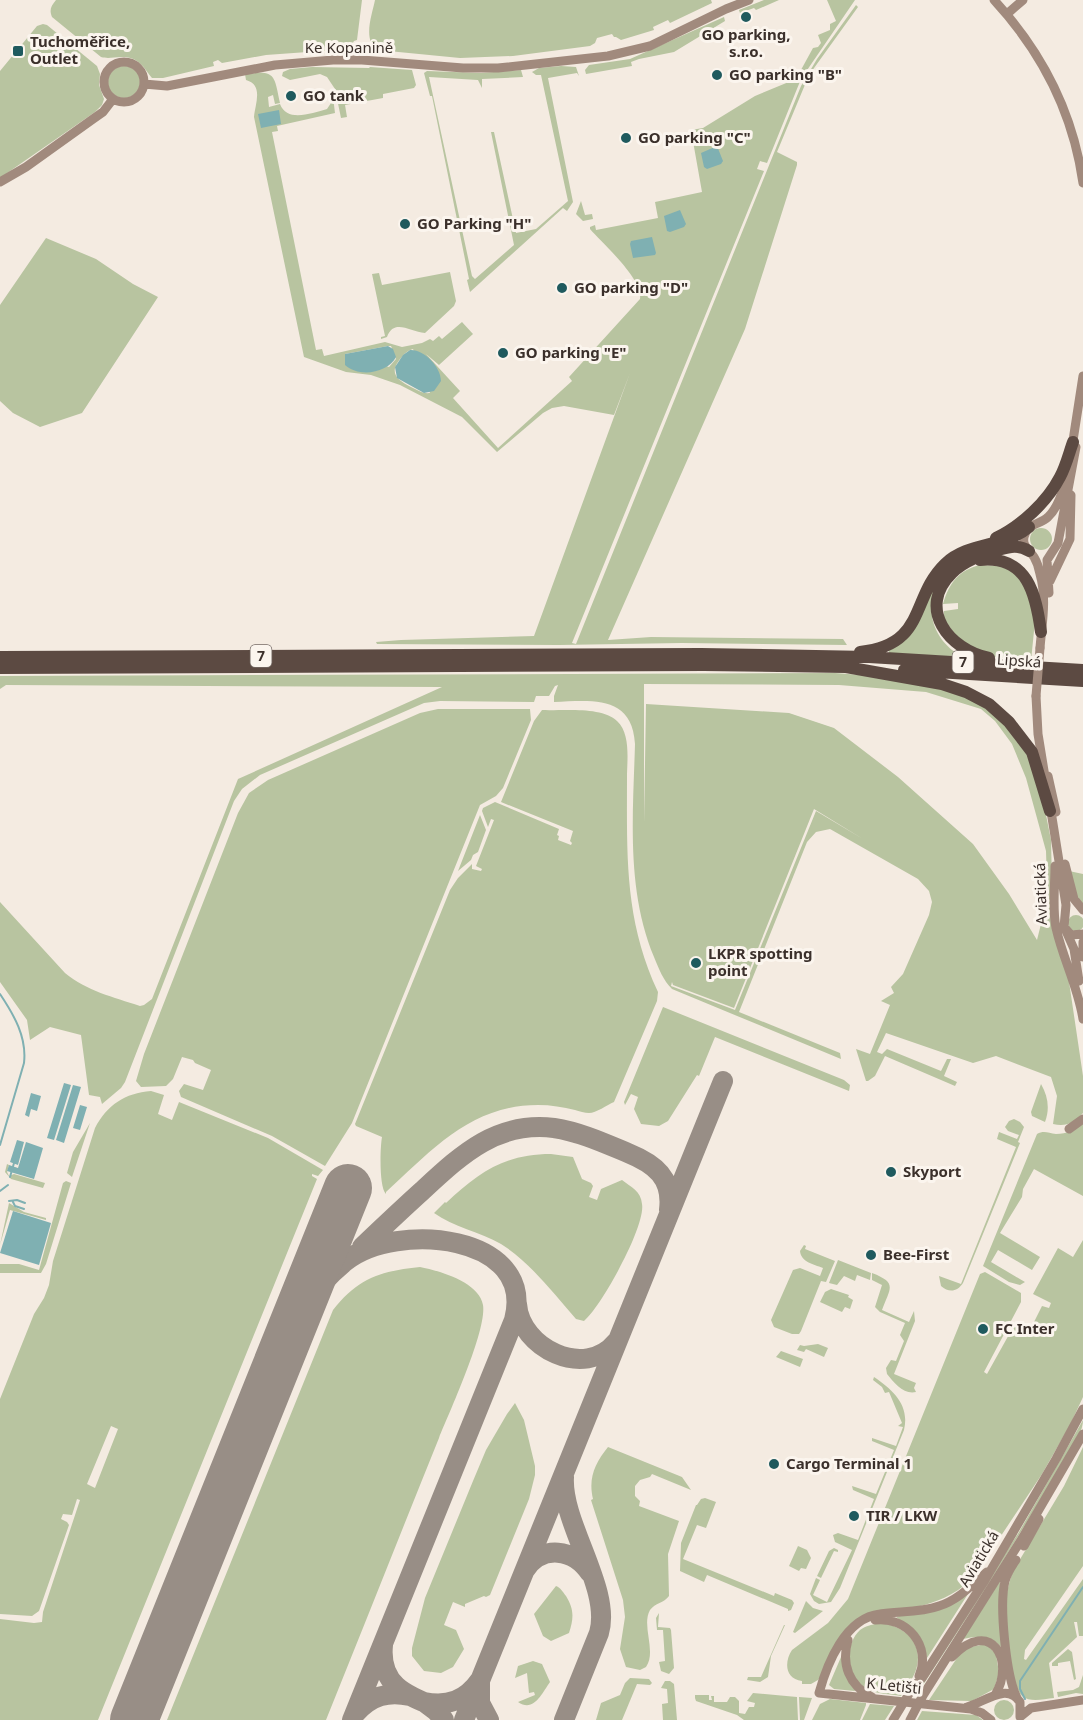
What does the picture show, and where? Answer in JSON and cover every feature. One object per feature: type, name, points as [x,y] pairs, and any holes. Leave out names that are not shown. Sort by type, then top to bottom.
[{"type":"highway","points":[[823,656],[866,651],[887,645],[899,638],[914,622],[940,570],[955,556],[1014,527],[1049,494],[1062,473],[1073,442]]},
{"type":"highway","points":[[979,546],[1014,537],[1033,525]]},
{"type":"highway","points":[[1028,666],[974,654],[957,644],[946,633],[938,614],[939,597],[946,580],[959,567],[982,555],[1009,547],[1018,546],[1030,552]]},
{"type":"highway","points":[[959,567],[975,561],[992,560],[1016,568],[1025,576],[1034,592],[1041,632]]},
{"type":"highway","name":"7","points":[[0,657],[651,654],[823,656]]},
{"type":"highway","name":"Lipská","points":[[823,656],[1083,670]]},
{"type":"highway","name":"7","points":[[0,668],[704,665],[846,668]]},
{"type":"highway","points":[[846,668],[914,678],[953,687],[989,704],[1009,722],[1032,752],[1050,811]]},
{"type":"highway","name":"Lipská","points":[[846,668],[1083,681]]},
{"type":"main road","name":"Ke Kopanině","points":[[144,84],[167,86],[275,65],[333,60],[498,68],[617,55],[642,49],[749,0]]},
{"type":"main road","points":[[994,0],[1032,46],[1055,87],[1074,138],[1083,183]]},
{"type":"main road","points":[[1007,14],[1023,0]]},
{"type":"main road","points":[[124,63],[135,66],[142,74],[144,84],[142,91],[134,99],[125,102],[113,99],[107,93],[104,82],[108,70],[117,64],[124,63]]},
{"type":"main road","points":[[0,182],[26,167],[103,112],[113,99]]},
{"type":"main road","points":[[1080,998],[1074,949],[1063,923],[1066,905],[1059,849],[1050,811],[1038,734],[1036,696],[1044,590],[1038,566],[1025,546],[1024,538],[1033,525],[1050,515],[1059,498],[1067,475],[1083,376]]},
{"type":"main road","points":[[1040,648],[1047,617],[1049,586],[1047,564],[1058,543],[1083,398]]},
{"type":"main road","points":[[1049,586],[1053,570],[1070,539],[1073,466]]},
{"type":"main road","points":[[1033,525],[1045,523],[1054,528],[1058,535],[1058,543]]},
{"type":"main road","points":[[1030,552],[1044,556],[1051,553]]},
{"type":"main road","name":"Aviatická","points":[[1043,759],[1055,804],[1073,896],[1083,910]]},
{"type":"main road","name":"Aviatická","points":[[1055,837],[1055,921],[1080,998],[1083,1019]]},
{"type":"main road","points":[[1064,916],[1075,908],[1083,910]]},
{"type":"main road","points":[[1065,930],[1075,936],[1083,934]]},
{"type":"main road","points":[[1083,942],[1083,957]]},
{"type":"main road","points":[[1069,1129],[1083,1119]]},
{"type":"main road","name":"Aviatická","points":[[893,1720],[985,1580],[1083,1408]]},
{"type":"main road","name":"Aviatická","points":[[910,1720],[936,1674],[1047,1497],[1083,1434]]},
{"type":"main road","points":[[1018,1698],[1009,1675],[1003,1613],[1004,1589],[1012,1567],[1034,1530],[1047,1497]]},
{"type":"main road","points":[[819,1693],[843,1638],[855,1624],[875,1615],[923,1610],[946,1604],[989,1571]]},
{"type":"main road","points":[[819,1693],[848,1640],[860,1626],[884,1619],[902,1624],[916,1637],[923,1654],[922,1667],[915,1684]]},
{"type":"main road","points":[[848,1640],[845,1663],[852,1680],[864,1692],[880,1699]]},
{"type":"main road","points":[[936,1674],[965,1644],[980,1640],[988,1641],[1000,1654],[1001,1681],[993,1697]]},
{"type":"main road","name":"K Letišti","points":[[965,1708],[1006,1692],[1031,1704],[1045,1705]]},
{"type":"main road","name":"K Letišti","points":[[819,1693],[965,1708],[977,1710],[991,1720]]},
{"type":"main road","name":"K Letišti","points":[[991,1720],[987,1709],[993,1697]]},
{"type":"main road","name":"K Letišti","points":[[1018,1698],[1022,1709],[1019,1718]]},
{"type":"main road","name":"K Letišti","points":[[1019,1718],[1031,1708],[1083,1700]]},
{"type":"green space","points":[[56,0],[362,0],[357,40],[349,49],[266,55],[222,63],[218,60],[213,62],[214,66],[163,78],[152,78],[131,58],[101,57],[52,17],[51,8]]},
{"type":"green space","points":[[375,0],[711,0],[712,3],[670,23],[668,20],[653,27],[654,30],[621,40],[612,34],[597,38],[590,46],[513,56],[460,58],[378,50],[373,46],[369,34]]},
{"type":"green space","points":[[764,0],[779,0],[756,10],[754,8],[740,13],[739,10]]},
{"type":"green space","points":[[827,0],[855,0],[801,79],[767,163],[760,161],[757,169],[764,171],[572,643],[576,644],[801,86],[817,59],[856,5],[858,7],[809,75],[777,152],[797,162],[797,165],[745,329],[608,640],[651,637],[843,639],[847,645],[377,644],[376,642],[401,640],[534,636],[630,373],[614,415],[564,406],[552,408],[497,452],[462,417],[400,385],[371,375],[346,372],[304,357],[254,117],[257,90],[252,82],[246,80],[245,74],[263,73],[272,77],[280,103],[275,104],[273,95],[268,97],[269,107],[280,104],[283,110],[294,115],[327,109],[331,103],[330,97],[333,97],[335,113],[277,126],[278,131],[272,132],[316,350],[322,349],[324,356],[385,342],[402,347],[430,339],[433,341],[439,336],[442,339],[462,322],[473,334],[439,365],[426,354],[460,391],[453,398],[498,448],[572,381],[569,377],[640,299],[639,291],[629,272],[590,227],[595,225],[596,230],[658,218],[655,202],[702,192],[691,130],[703,128],[755,96],[796,79],[813,48],[818,47],[821,43],[818,35],[830,30],[830,24],[836,21]],"holes":[[[391,346],[396,359],[389,367],[345,354]],[[413,349],[430,393],[422,392],[402,382],[396,376],[397,363],[405,353]]]},
{"type":"green space","points":[[724,17],[725,21],[674,52],[639,59],[631,62],[632,66],[586,74],[585,70],[589,65],[630,59]]},
{"type":"green space","points":[[43,24],[97,66],[100,74],[99,85],[104,99],[95,112],[0,178],[0,71],[37,26]]},
{"type":"green space","points":[[124,66],[135,71],[140,82],[135,93],[124,98],[113,93],[108,82],[113,71]]},
{"type":"green space","points":[[312,67],[412,70],[416,85],[414,88],[383,94],[383,98],[345,105],[347,117],[341,118],[335,89],[327,77],[320,74],[290,80],[282,76],[283,72],[290,69]]},
{"type":"green space","points":[[576,67],[579,76],[577,73],[548,78],[573,202],[567,211],[563,208],[470,292],[432,96],[430,96],[424,73],[427,71],[481,73],[521,70],[523,77],[482,79],[482,88],[478,80],[429,77],[472,276],[475,279],[514,245],[491,132],[494,132],[516,233],[536,229],[568,201],[541,75],[532,72],[539,68]]},
{"type":"green space","points":[[581,201],[585,215],[592,214],[593,219],[583,221],[576,214]]},
{"type":"green space","points":[[46,238],[96,259],[133,284],[158,297],[82,413],[40,427],[13,413],[0,401],[0,305]]},
{"type":"green space","points":[[450,272],[456,301],[454,306],[425,333],[398,327],[390,331],[387,337],[381,339],[385,336],[372,274],[379,273],[382,285]]},
{"type":"green space","points":[[1041,528],[1049,531],[1052,539],[1049,547],[1041,550],[1033,547],[1030,539],[1033,531]]},
{"type":"green space","points":[[980,565],[1000,566],[1013,572],[1028,590],[1035,621],[1031,661],[994,657],[965,648],[944,619],[944,611],[958,609],[958,603],[943,604],[956,578],[966,570]]},
{"type":"green space","points":[[934,587],[932,612],[935,628],[946,644],[960,657],[889,653],[889,649]]},
{"type":"green space","points":[[835,673],[874,676],[951,689],[996,714],[1027,753],[1046,815],[1051,840],[1052,882],[1083,1076],[1083,1113],[1070,1123],[1053,1124],[1057,1096],[1051,1077],[996,1056],[973,1063],[886,1033],[877,1052],[882,1054],[887,1049],[941,1071],[947,1059],[951,1059],[944,1076],[957,1082],[955,1086],[885,1056],[875,1076],[866,1081],[856,1049],[870,1054],[890,1005],[881,1001],[894,993],[891,987],[903,974],[929,915],[932,902],[929,891],[918,879],[830,829],[816,832],[807,842],[739,1012],[840,1053],[841,1059],[672,989],[654,957],[645,932],[635,879],[633,798],[635,744],[632,728],[626,716],[618,708],[607,704],[582,701],[554,702],[558,685],[549,696],[536,696],[534,702],[440,701],[424,703],[260,775],[242,789],[234,801],[125,1082],[102,1104],[100,1097],[89,1095],[81,1035],[50,1027],[30,1040],[27,1020],[0,982],[0,902],[73,979],[101,993],[140,1006],[144,1005],[152,999],[238,779],[442,687],[6,685],[0,689],[0,676]],"holes":[[[644,684],[839,685],[926,692],[981,709],[995,721],[1012,744],[1026,778],[1046,851],[1047,882],[1044,912],[1037,940],[1009,894],[973,844],[898,777],[834,728],[789,713],[646,704],[644,823]],[[814,809],[863,839],[816,811],[735,1010],[671,986],[672,982],[673,985],[734,1008]]]},
{"type":"green space","points":[[438,709],[530,709],[531,720],[503,788],[496,796],[480,805],[352,1123],[325,1166],[272,1136],[181,1097],[179,1091],[184,1084],[203,1090],[211,1070],[193,1060],[182,1057],[173,1079],[166,1086],[141,1087],[136,1081],[144,1054],[238,813],[249,793],[268,780],[420,713]]},
{"type":"green space","points":[[542,710],[581,710],[602,713],[617,721],[624,733],[628,755],[627,833],[633,912],[647,965],[658,992],[657,1001],[614,1102],[592,1113],[538,1105],[514,1107],[492,1113],[454,1133],[420,1161],[386,1194],[381,1176],[382,1137],[355,1124],[450,890],[472,864],[472,869],[481,871],[482,869],[476,866],[494,820],[491,819],[488,827],[483,808],[495,802],[559,829],[558,840],[571,845],[572,843],[570,841],[573,831],[501,802],[534,721]]},
{"type":"green space","points":[[480,815],[486,830],[478,852],[458,871]]},
{"type":"green space","points":[[1069,871],[1083,874],[1083,906],[1078,901]]},
{"type":"green space","points":[[1076,915],[1082,917],[1084,923],[1082,929],[1076,931],[1070,929],[1068,923],[1070,917]]},
{"type":"green space","points":[[663,1007],[844,1080],[850,1085],[849,1091],[715,1037],[699,1076],[697,1075],[668,1121],[659,1126],[641,1124],[634,1109],[638,1097],[631,1094],[625,1105],[624,1102]]},
{"type":"green space","points":[[1041,1084],[1048,1103],[1045,1122],[1032,1116],[1031,1112]]},
{"type":"green space","points":[[151,1091],[164,1095],[158,1114],[172,1120],[179,1102],[268,1138],[323,1170],[318,1176],[312,1174],[317,1179],[98,1720],[0,1720],[0,1619],[42,1622],[43,1612],[80,1500],[77,1499],[72,1515],[63,1514],[61,1519],[69,1525],[39,1611],[32,1616],[0,1614],[0,1399],[34,1314],[49,1285],[53,1261],[95,1128],[111,1107],[133,1094]],"holes":[[[111,1426],[118,1429],[95,1488],[87,1484]]]},
{"type":"green space","points":[[1014,1119],[1024,1127],[1018,1142],[1020,1143],[963,1283],[956,1290],[947,1290],[941,1286],[939,1276],[961,1284],[1016,1147],[997,1139],[999,1132],[1017,1139],[1019,1135],[1008,1131],[1005,1127],[1009,1121]]},
{"type":"green space","points":[[90,1123],[72,1177],[67,1173],[73,1152]]},
{"type":"green space","points":[[1083,1123],[1083,1196],[1034,1169],[1023,1189],[1022,1197],[1000,1233],[1040,1257],[1032,1270],[998,1250],[991,1262],[1025,1282],[1020,1285],[1009,1282],[983,1266],[1037,1134],[1064,1133],[1074,1130]]},
{"type":"green space","points":[[551,1154],[573,1157],[582,1179],[593,1186],[589,1197],[597,1200],[601,1189],[622,1180],[640,1196],[642,1204],[637,1230],[621,1266],[601,1300],[584,1321],[576,1319],[541,1278],[512,1251],[434,1213],[470,1182],[494,1167],[520,1157]]},
{"type":"green space","points":[[7,1164],[9,1165],[7,1172],[9,1176],[14,1174],[45,1183],[43,1188],[11,1179],[5,1172]]},
{"type":"green space","points":[[66,1181],[71,1183],[46,1264],[41,1273],[0,1273],[0,1264],[19,1264],[39,1270],[63,1183]]},
{"type":"green space","points":[[9,1203],[24,1212],[46,1218],[46,1220],[10,1210],[0,1245]]},
{"type":"green space","points":[[1083,1240],[1083,1397],[1042,1474],[975,1575],[964,1586],[938,1601],[864,1615],[818,1680],[811,1684],[802,1684],[802,1681],[796,1680],[789,1673],[787,1665],[789,1655],[792,1650],[828,1623],[848,1599],[980,1274],[985,1272],[1021,1293],[1021,1302],[984,1372],[987,1374],[1016,1322],[1032,1326],[1042,1306],[1049,1308],[1051,1303],[1033,1294],[1058,1248],[1073,1257]]},
{"type":"green space","points":[[804,1245],[805,1249],[835,1261],[826,1282],[821,1281],[801,1331],[799,1334],[792,1334],[774,1327],[771,1320],[793,1270],[800,1268],[820,1276],[823,1268],[808,1262],[801,1255],[800,1251]]},
{"type":"green space","points":[[838,1260],[871,1273],[870,1280],[857,1275],[855,1281],[844,1276],[837,1285],[829,1283]]},
{"type":"green space","points":[[420,1267],[438,1271],[467,1284],[480,1297],[483,1317],[467,1371],[326,1720],[167,1720],[333,1310],[352,1290],[371,1278],[393,1271]]},
{"type":"green space","points":[[872,1273],[889,1283],[889,1291],[882,1310],[909,1322],[914,1311],[915,1321],[894,1374],[916,1383],[914,1388],[916,1392],[903,1390],[887,1374],[886,1368],[891,1360],[896,1361],[904,1341],[900,1335],[905,1323],[880,1312],[875,1307],[882,1285],[872,1280]]},
{"type":"green space","points":[[831,1289],[849,1295],[848,1297],[853,1300],[850,1309],[845,1307],[842,1312],[820,1302],[825,1292]]},
{"type":"green space","points":[[818,1344],[828,1348],[824,1357],[806,1349],[804,1352],[797,1350],[800,1345]]},
{"type":"green space","points":[[781,1351],[803,1359],[800,1367],[776,1357]]},
{"type":"green space","points":[[874,1377],[888,1387],[902,1406],[905,1413],[904,1430],[840,1588],[831,1602],[819,1604],[810,1594],[816,1578],[820,1580],[813,1595],[827,1602],[852,1550],[835,1542],[833,1535],[838,1533],[858,1540],[874,1499],[853,1490],[852,1486],[876,1494],[894,1450],[872,1441],[872,1438],[896,1446],[903,1427],[898,1426],[902,1423],[889,1392],[885,1393],[882,1387],[873,1380]]},
{"type":"green space","points":[[515,1403],[524,1420],[535,1466],[529,1499],[490,1595],[465,1604],[465,1607],[453,1602],[444,1625],[456,1630],[464,1649],[453,1667],[441,1673],[424,1671],[412,1656],[412,1648],[425,1598],[486,1450]]},
{"type":"green space","points":[[1083,1420],[1079,1436],[1070,1453],[971,1611],[921,1685],[1019,1532]]},
{"type":"green space","points":[[608,1447],[682,1477],[691,1490],[652,1474],[640,1480],[635,1486],[635,1496],[640,1501],[639,1506],[679,1521],[668,1554],[669,1596],[650,1610],[647,1623],[649,1661],[646,1667],[640,1670],[626,1667],[620,1649],[625,1617],[623,1600],[591,1500],[593,1499],[591,1484],[594,1471]]},
{"type":"green space","points":[[1083,1447],[1083,1566],[1025,1650],[1024,1659],[1026,1660],[1083,1579],[1083,1636],[1079,1636],[1077,1622],[1074,1622],[1077,1637],[1049,1663],[1054,1698],[1029,1699],[1022,1696],[1014,1679],[1008,1635],[1007,1592],[1013,1571],[1064,1486]]},
{"type":"green space","points":[[705,1498],[716,1502],[706,1528],[697,1525],[683,1559],[774,1596],[775,1593],[792,1600],[794,1603],[791,1610],[788,1611],[788,1609],[707,1575],[704,1582],[680,1571],[681,1543],[696,1505]]},
{"type":"green space","points":[[798,1546],[807,1550],[811,1558],[806,1569],[801,1568],[799,1571],[789,1566]]},
{"type":"green space","points":[[834,1548],[838,1552],[834,1551],[821,1578],[817,1576],[829,1551]]},
{"type":"green space","points":[[1000,1581],[1002,1648],[989,1639],[974,1637],[963,1639]]},
{"type":"green space","points":[[556,1586],[569,1601],[572,1618],[569,1633],[551,1641],[543,1636],[534,1614]]},
{"type":"green space","points":[[968,1594],[927,1658],[917,1633],[896,1617]]},
{"type":"green space","points":[[806,1601],[813,1608],[823,1611],[795,1633],[793,1632]]},
{"type":"green space","points":[[659,1613],[658,1627],[671,1630],[674,1668],[669,1674],[661,1671],[659,1662],[665,1661],[663,1630],[657,1630],[656,1618]]},
{"type":"green space","points":[[878,1623],[895,1626],[902,1630],[917,1648],[916,1670],[901,1696],[867,1689],[860,1684],[852,1670],[849,1653],[851,1644],[860,1630]]},
{"type":"green space","points":[[784,1625],[771,1656],[768,1677],[760,1682],[747,1680],[748,1677],[761,1677]]},
{"type":"green space","points":[[986,1644],[996,1654],[999,1673],[994,1689],[972,1701],[929,1700],[961,1652],[966,1648]]},
{"type":"green space","points":[[1068,1649],[1072,1652],[1076,1679],[1074,1680],[1070,1661],[1052,1666],[1052,1663]]},
{"type":"green space","points":[[841,1657],[855,1691],[834,1689],[829,1685]]},
{"type":"green space","points":[[533,1661],[542,1664],[550,1682],[537,1700],[524,1705],[518,1702],[535,1695],[534,1692],[529,1693],[527,1673],[515,1678],[518,1666]]},
{"type":"green space","points":[[1083,1675],[1083,1694],[1076,1693],[1058,1697],[1057,1692],[1079,1687]]},
{"type":"green space","points":[[630,1678],[649,1679],[652,1683],[650,1685],[637,1684],[622,1720],[596,1720],[601,1703],[620,1695]]},
{"type":"green space","points":[[665,1681],[674,1684],[677,1720],[663,1720],[662,1704],[668,1703],[667,1689],[661,1688]]},
{"type":"green space","points":[[753,1693],[797,1697],[798,1720],[744,1720],[737,1715],[696,1701],[695,1698],[695,1695],[709,1695],[709,1700],[712,1700],[711,1696],[714,1696],[714,1702],[727,1702],[730,1697],[735,1697],[739,1701],[739,1713],[745,1714],[749,1707],[754,1707],[755,1703],[747,1701]]},
{"type":"green space","points":[[799,1697],[812,1698],[804,1720],[800,1720]]},
{"type":"green space","points":[[830,1699],[866,1703],[860,1720],[812,1720],[820,1704]]},
{"type":"green space","points":[[1004,1700],[1011,1703],[1014,1710],[1011,1717],[1004,1720],[997,1717],[994,1710],[997,1703]]},
{"type":"green space","points":[[870,1704],[894,1706],[885,1720],[862,1720]]},
{"type":"green space","points":[[922,1711],[976,1715],[983,1720],[917,1720]]},
{"type":"water","points":[[279,110],[281,124],[261,128],[258,114]]},
{"type":"water","points":[[717,146],[723,161],[707,169],[704,167],[701,153]]},
{"type":"water","points":[[680,210],[686,224],[684,227],[667,231],[664,216]]},
{"type":"water","points":[[652,237],[655,255],[633,258],[631,241]]},
{"type":"water","points":[[388,346],[393,349],[396,357],[387,367],[365,372],[345,365],[345,354]]},
{"type":"water","points":[[410,350],[421,352],[438,370],[441,381],[434,391],[424,393],[397,378],[395,367],[403,355]]},
{"type":"water","points":[[64,1083],[71,1085],[54,1140],[47,1138]]},
{"type":"water","points":[[73,1085],[81,1087],[64,1143],[56,1140]]},
{"type":"water","points":[[31,1093],[41,1096],[37,1111],[31,1109],[29,1117],[25,1115]]},
{"type":"water","points":[[80,1105],[87,1107],[80,1130],[73,1128]]},
{"type":"water","points":[[17,1140],[24,1142],[18,1165],[10,1162]]},
{"type":"water","points":[[26,1142],[43,1148],[34,1179],[7,1171],[9,1165],[18,1168]]},
{"type":"water","points":[[13,1211],[51,1223],[39,1265],[0,1253]]},
{"type":"waterway","points":[[0,994],[18,1027],[24,1053],[24,1063],[0,1145]]},
{"type":"waterway","points":[[10,1177],[14,1163]]},
{"type":"waterway","points":[[0,1191],[8,1185]]},
{"type":"waterway","points":[[9,1201],[17,1200],[25,1203]]},
{"type":"waterway","points":[[13,1202],[15,1206],[24,1209]]},
{"type":"waterway","points":[[1025,1699],[1020,1689],[1020,1681],[1083,1587]]},
{"type":"taxiway","points":[[464,1720],[723,1081]]},
{"type":"taxiway","points":[[362,1247],[466,1153],[497,1135],[533,1127],[554,1128],[583,1135],[646,1162],[654,1167],[665,1181],[668,1189],[669,1210]]},
{"type":"taxiway","points":[[274,1375],[301,1312],[319,1287],[346,1261],[369,1249],[397,1241],[427,1239],[457,1243],[484,1253],[504,1269],[515,1291],[514,1320],[352,1720]]},
{"type":"taxiway","points":[[517,1304],[521,1320],[529,1334],[556,1354],[572,1358],[588,1358],[603,1353],[616,1342]]},
{"type":"taxiway","points":[[564,1477],[565,1495],[570,1515],[593,1576],[601,1616],[599,1633],[564,1720]]},
{"type":"taxiway","points":[[525,1570],[540,1556],[558,1553],[575,1559],[590,1573]]},
{"type":"taxiway","points":[[383,1645],[385,1669],[390,1679],[414,1698],[436,1707]]},
{"type":"taxiway","points":[[444,1720],[424,1702],[449,1703],[469,1693],[480,1680],[480,1703],[489,1720]]},
{"type":"taxiway","points":[[356,1713],[368,1702],[380,1696],[394,1694],[410,1696]]},
{"type":"runway","points":[[134,1720],[348,1188]]},
{"type":"place","name":"GO parking, s.r.o.","points":[[746,17]]},
{"type":"place","name":"Tuchoměřice, Outlet","points":[[18,51]]},
{"type":"place","name":"GO parking \"B\"","points":[[717,75]]},
{"type":"place","name":"GO tank","points":[[291,96]]},
{"type":"place","name":"GO parking \"C\"","points":[[626,138]]},
{"type":"place","name":"GO Parking \"H\"","points":[[405,224]]},
{"type":"place","name":"GO parking \"D\"","points":[[562,288]]},
{"type":"place","name":"GO parking \"E\"","points":[[503,353]]},
{"type":"place","name":"LKPR spotting point","points":[[696,963]]},
{"type":"place","name":"Skyport","points":[[891,1172]]},
{"type":"place","name":"Bee-First","points":[[871,1255]]},
{"type":"place","name":"FC Inter","points":[[983,1329]]},
{"type":"place","name":"Cargo Terminal 1","points":[[774,1464]]},
{"type":"place","name":"TIR / LKW","points":[[854,1516]]}]
